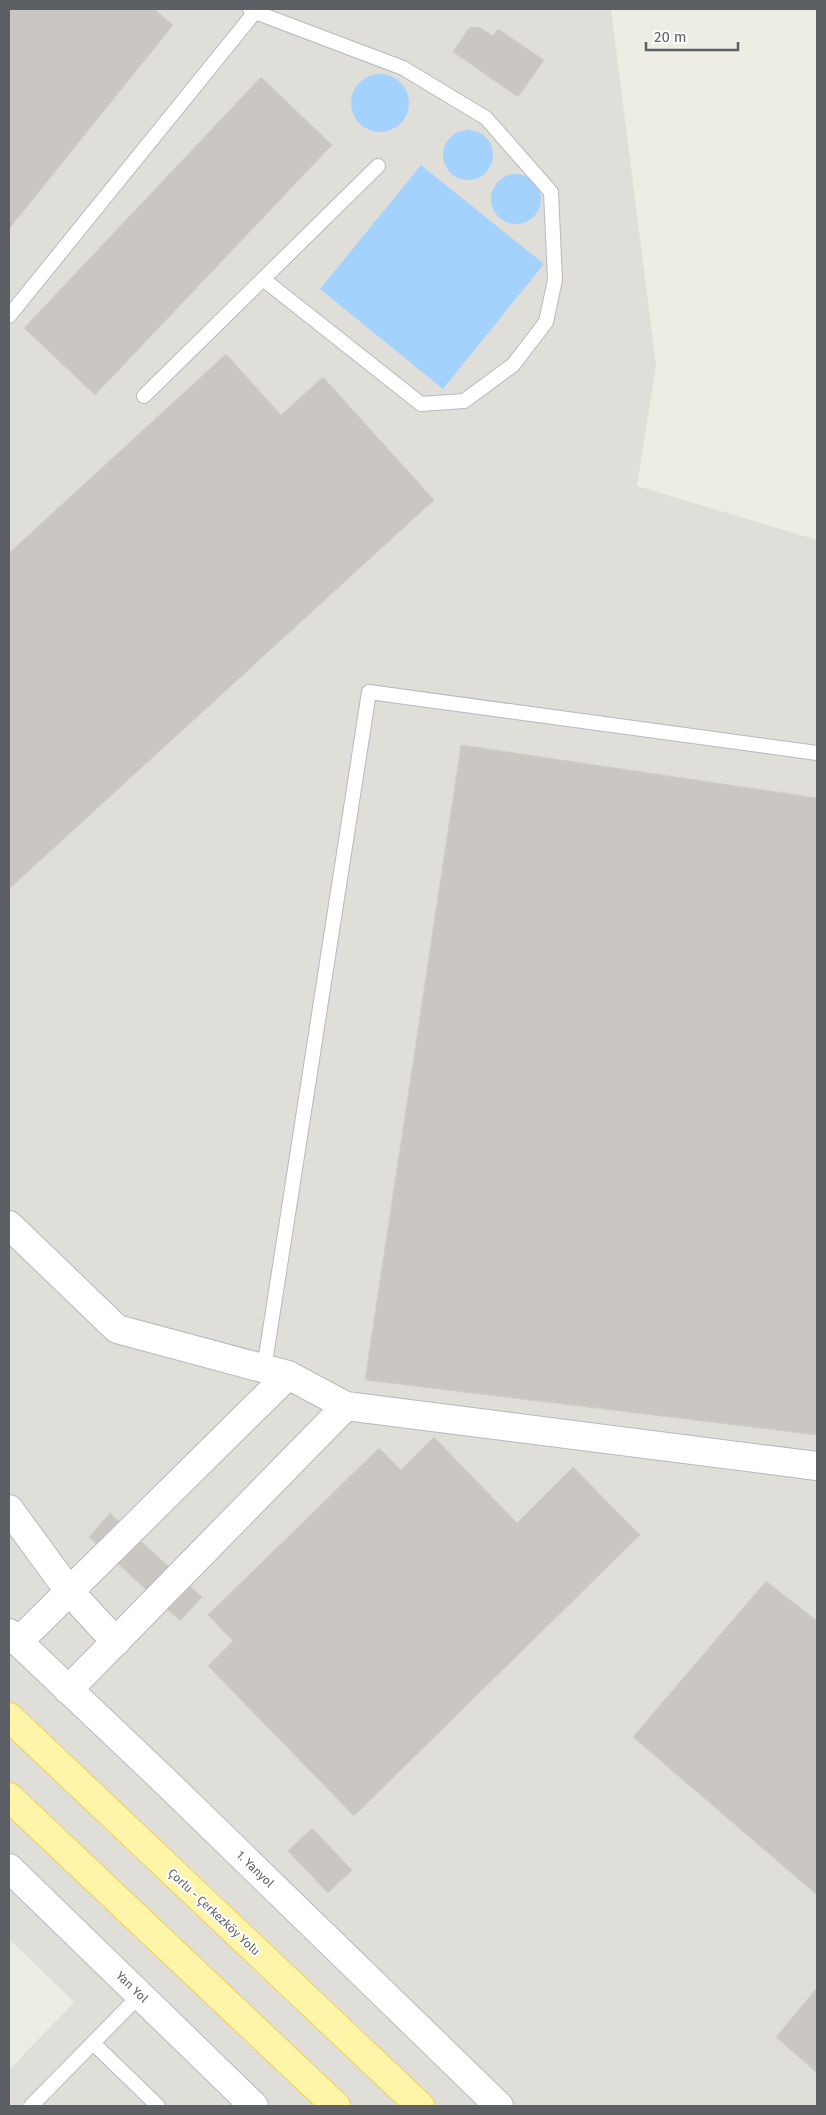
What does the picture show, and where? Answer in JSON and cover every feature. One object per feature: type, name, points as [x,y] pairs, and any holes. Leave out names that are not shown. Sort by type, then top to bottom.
[{"type":"main road","name":"Çorlu - Çerkezköy Yolu","points":[[9,1717],[420,2106]]},
{"type":"main road","points":[[9,1797],[336,2106]]},
{"type":"street","points":[[9,1225],[117,1329],[276,1372],[346,1406],[817,1466]]},
{"type":"street","points":[[13,1638],[69,1591],[276,1372]]},
{"type":"street","points":[[68,1690],[346,1406]]},
{"type":"street","points":[[9,1509],[69,1591],[116,1642]]},
{"type":"street","name":"1. Yanyol","points":[[13,1638],[175,1790],[499,2106]]},
{"type":"street","name":"Yan Yol","points":[[9,1868],[254,2106]]},
{"type":"lane","points":[[9,316],[253,11],[403,68],[486,118],[551,192],[555,280],[546,322],[513,365],[464,400],[421,404],[263,279]]},
{"type":"lane","points":[[144,396],[378,166]]},
{"type":"lane","points":[[276,1372],[369,692],[817,753]]},
{"type":"lane","points":[[30,2106],[140,1995]]},
{"type":"lane","points":[[93,2043],[158,2106]]},
{"type":"shaded area","points":[[9,9],[611,9],[656,365],[637,486],[817,540],[817,2106],[9,2106],[9,2070],[74,2002],[9,1939]]},
{"type":"water","points":[[374,74],[386,74],[401,82],[409,97],[409,109],[401,124],[386,132],[374,132],[359,124],[351,109],[351,97],[359,82]]},
{"type":"water","points":[[468,130],[486,137],[493,155],[486,173],[468,180],[450,173],[443,155],[450,137]]},
{"type":"water","points":[[421,165],[544,264],[443,389],[320,289]]},
{"type":"water","points":[[516,174],[526,176],[534,181],[539,189],[541,199],[539,209],[534,217],[526,222],[516,224],[506,222],[498,217],[493,209],[491,199],[493,189],[498,181],[506,176]]},
{"type":"building","points":[[9,9],[154,9],[173,25],[9,229]]},
{"type":"building","points":[[479,27],[493,36],[498,29],[544,60],[518,97],[453,52],[469,28]]},
{"type":"building","points":[[261,77],[332,145],[95,395],[24,328]]},
{"type":"building","points":[[226,354],[281,415],[323,377],[434,500],[9,889],[9,553]]},
{"type":"building","points":[[461,745],[817,798],[817,1435],[365,1380]]},
{"type":"building","points":[[434,1437],[517,1523],[573,1467],[640,1535],[354,1816],[208,1666],[233,1641],[208,1615],[379,1448],[401,1470]]},
{"type":"building","points":[[110,1513],[202,1597],[180,1621],[89,1537]]},
{"type":"building","points":[[766,1581],[817,1621],[817,1895],[633,1737]]},
{"type":"building","points":[[312,1828],[352,1870],[328,1893],[288,1851]]},
{"type":"building","points":[[817,1988],[817,2073],[776,2037]]}]
